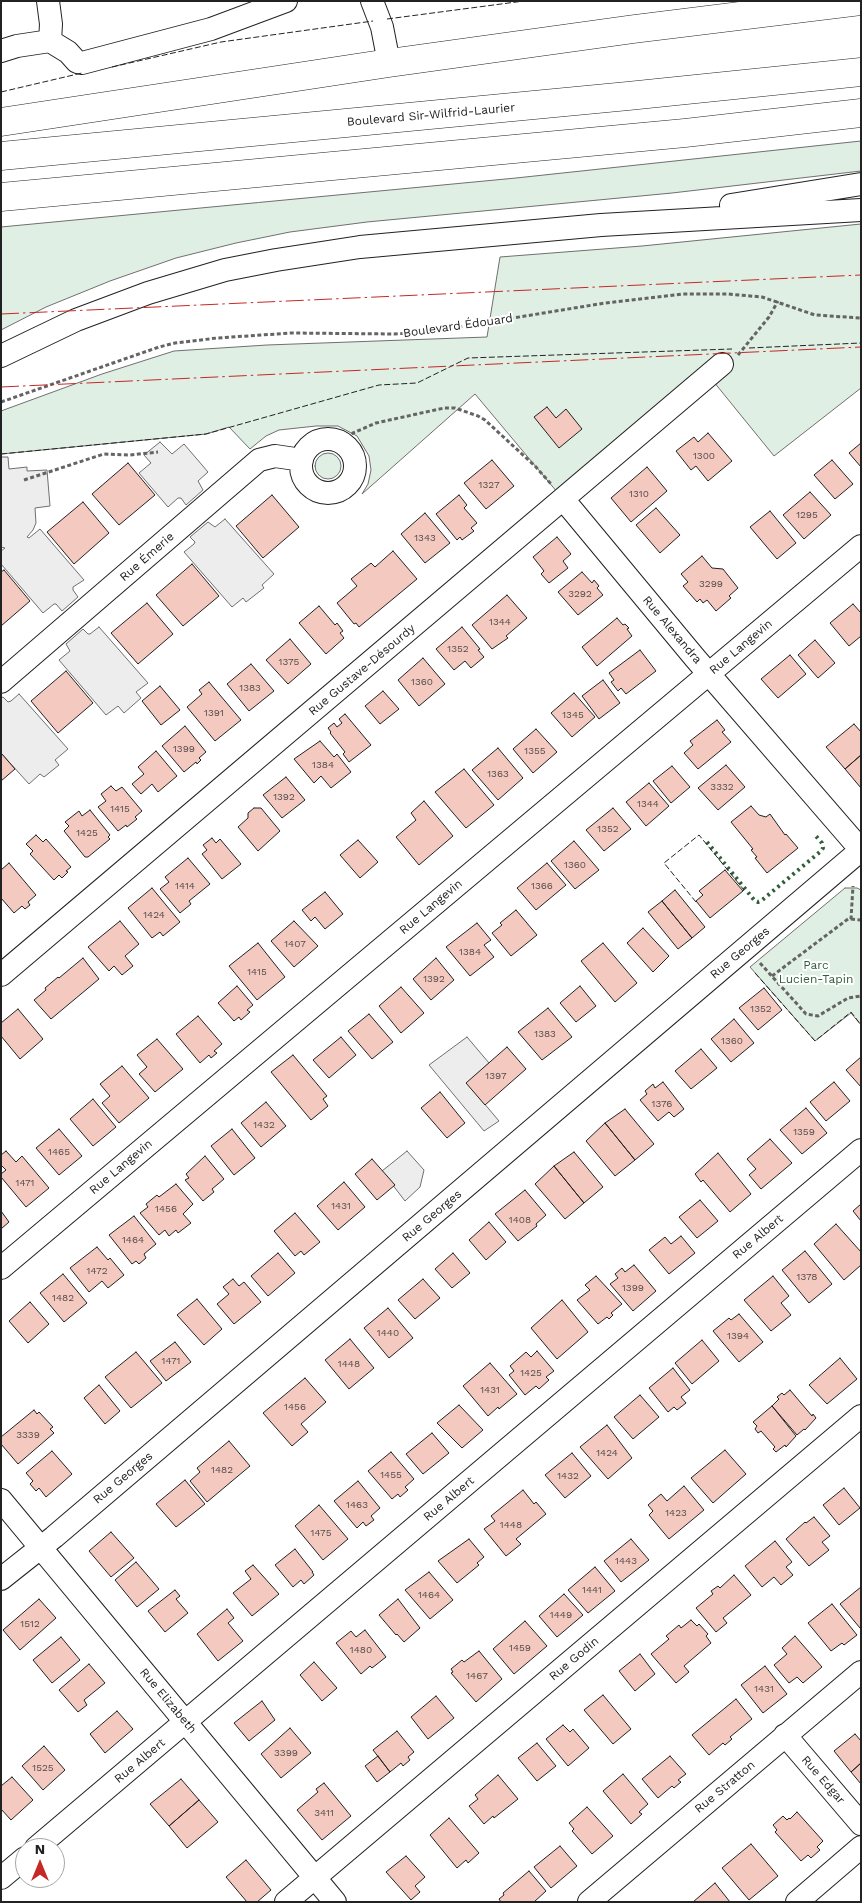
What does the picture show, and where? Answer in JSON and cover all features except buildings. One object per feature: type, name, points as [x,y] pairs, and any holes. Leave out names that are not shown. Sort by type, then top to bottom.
[{"type":"highway","points":[[1,122],[389,63],[624,30],[861,2]]},
{"type":"highway","name":"Boulevard Sir-Wilfrid-Laurier","points":[[1,156],[861,72]]},
{"type":"highway","points":[[1,197],[675,134],[861,114]]},
{"type":"street","points":[[48,1],[51,24],[50,41]]},
{"type":"street","points":[[1,51],[17,46],[50,41],[68,52],[77,62],[82,63],[211,29],[286,1]]},
{"type":"street","points":[[372,1],[382,27],[389,63]]},
{"type":"street","points":[[601,225],[861,184]]},
{"type":"street","points":[[1,356],[76,320],[148,293],[201,276],[250,265],[360,247],[601,225],[861,210]]},
{"type":"street","name":"Rue Gustave-Désourdy","points":[[1,975],[558,492],[730,359]]},
{"type":"street","points":[[329,439],[342,443],[352,453],[355,462],[355,471],[349,483],[339,492],[325,494],[316,491],[309,485],[302,474],[302,460],[308,448],[316,442],[329,439]]},
{"type":"street","name":"Rue Émerie","points":[[1,682],[259,460],[275,456],[302,460]]},
{"type":"street","name":"Rue Alexandra","points":[[558,492],[709,674],[861,850]]},
{"type":"street","name":"Rue Langevin","points":[[1,1268],[861,546]]},
{"type":"street","name":"Rue Georges","points":[[1,1580],[861,850]]},
{"type":"street","name":"Rue Albert","points":[[48,1838],[861,1150]]},
{"type":"street","name":"Rue Godin","points":[[286,1902],[861,1416]]},
{"type":"street","name":"Rue Elizabeth","points":[[1,1500],[334,1902]]},
{"type":"street","name":"Rue Stratton","points":[[589,1902],[861,1672]]},
{"type":"street","name":"Rue Edgar","points":[[785,1735],[861,1824]]},
{"type":"street","points":[[797,1902],[861,1847]]},
{"type":"street","points":[[1,1878],[15,1866]]},
{"type":"path","name":"Boulevard Édouard","points":[[1,402],[146,351],[188,341],[291,333],[394,334],[427,332],[666,295],[728,294],[762,297],[815,315],[861,318]]},
{"type":"path","points":[[730,359],[768,317],[778,301]]},
{"type":"path","points":[[342,443],[353,433],[376,423],[444,408],[455,408],[485,420],[535,466],[558,492]]},
{"type":"path","points":[[24,480],[104,454],[130,455],[158,452]]},
{"type":"path","points":[[851,919],[853,886]]},
{"type":"path","points":[[772,976],[848,919],[861,920]]},
{"type":"path","points":[[758,960],[806,1014],[818,1016],[848,998],[861,996]]},
{"type":"green space","points":[[861,141],[861,171],[672,193],[367,222],[290,232],[236,243],[176,258],[110,281],[46,307],[1,330],[1,227],[516,178]]},
{"type":"green space","points":[[861,224],[861,388],[774,456],[709,376],[563,499],[475,394],[362,494],[368,484],[371,470],[369,456],[357,436],[338,426],[279,430],[266,436],[250,449],[229,427],[206,434],[1,454],[1,411],[102,374],[174,351],[267,345],[487,337],[500,257],[642,246]]},
{"type":"green space","points":[[328,453],[337,457],[341,466],[337,475],[328,479],[319,475],[315,466],[319,457]]},
{"type":"green space","name":"Parc Lucien-Tapin","points":[[845,888],[861,890],[861,1025],[851,1013],[815,1041],[750,967]]},
{"type":"shaded area","points":[[160,442],[172,454],[184,444],[208,472],[198,481],[203,490],[186,505],[181,498],[178,498],[168,507],[139,473],[151,463],[144,455]]},
{"type":"shaded area","points":[[1,457],[8,457],[9,469],[27,467],[27,471],[47,470],[50,506],[35,508],[36,523],[27,537],[29,538],[40,529],[84,580],[73,587],[78,597],[62,611],[54,604],[43,613],[1,564],[1,551],[5,548],[1,547]]},
{"type":"shaded area","points":[[225,519],[274,574],[262,585],[264,588],[246,602],[243,598],[232,607],[184,552],[195,542],[190,537],[208,522],[215,527]]},
{"type":"shaded area","points":[[99,627],[148,683],[136,692],[141,698],[124,713],[118,706],[106,715],[59,660],[70,651],[66,644],[83,629],[90,634]]},
{"type":"shaded area","points":[[19,694],[68,749],[55,760],[59,765],[44,777],[40,774],[29,784],[1,753],[1,698],[3,697],[8,702]]},
{"type":"shaded area","points":[[467,1037],[489,1063],[467,1083],[499,1121],[484,1131],[429,1065]]},
{"type":"shaded area","points":[[407,1151],[424,1170],[420,1187],[405,1201],[382,1171]]},
{"type":"hedge","points":[[707,842],[755,901],[758,902],[821,851],[823,848],[822,843],[815,835]]},
{"type":"fence","points":[[387,19],[524,1]]},
{"type":"fence","points":[[112,67],[221,42],[373,21]]},
{"type":"fence","points":[[1,92],[82,73]]},
{"type":"fence","points":[[749,348],[861,343]]},
{"type":"fence","points":[[1,454],[206,434],[379,385],[417,383],[468,358],[732,349]]},
{"type":"fence","points":[[696,902],[664,863],[699,835],[743,891]]},
{"type":"fence","points":[[755,973],[815,1041],[851,1012],[861,1025]]},
{"type":"power","points":[[1,314],[861,275]]},
{"type":"power","points":[[1,387],[861,347]]}]
